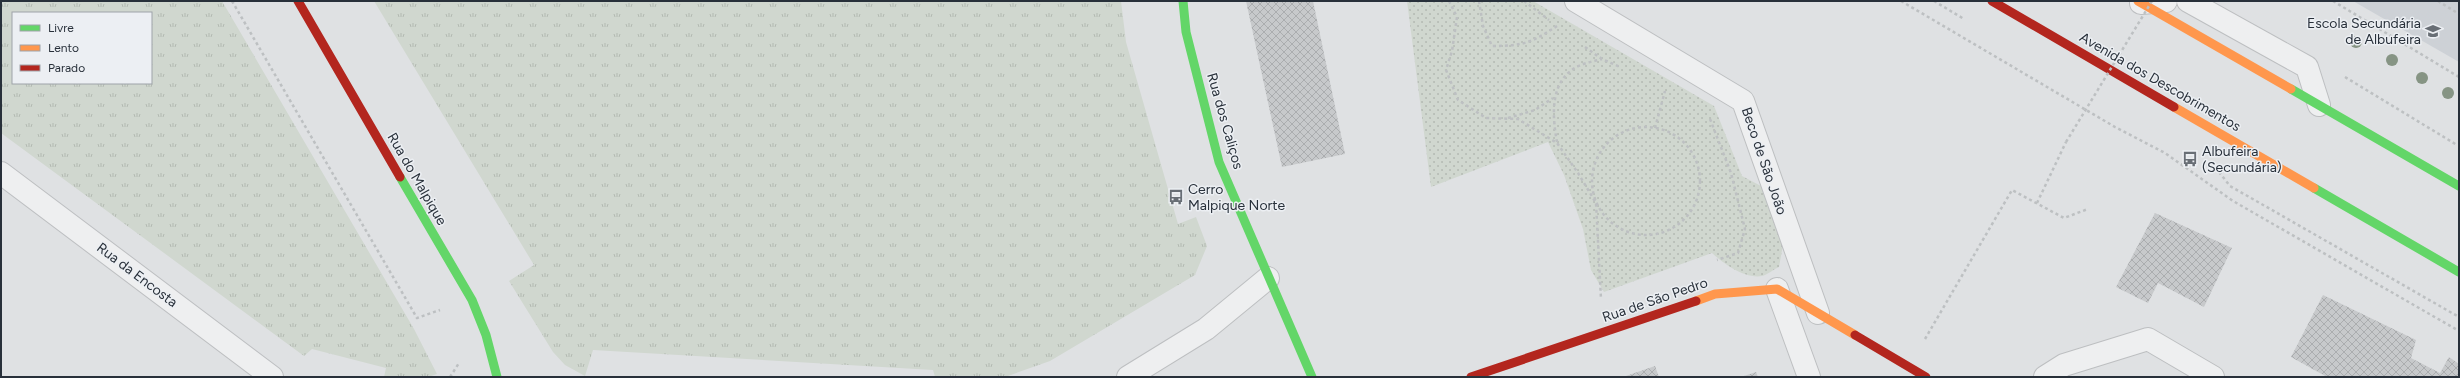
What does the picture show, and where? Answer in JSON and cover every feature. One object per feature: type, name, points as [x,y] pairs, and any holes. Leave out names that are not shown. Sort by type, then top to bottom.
[{"type":"street","name":"Rua do Malpique","points":[[298,1],[472,300],[486,335],[497,377]]},
{"type":"street","name":"Rua dos Caliços","points":[[1182,1],[1186,32],[1219,162],[1312,377]]},
{"type":"street","name":"Beco de São João","points":[[1576,1],[1743,101],[1818,313]]},
{"type":"street","name":"Avenida dos Descobrimentos","points":[[1992,1],[2459,272]]},
{"type":"street","points":[[2143,2],[2166,1]]},
{"type":"street","points":[[2188,1],[2307,67],[2319,105]]},
{"type":"street","points":[[2143,2],[2459,186]]},
{"type":"street","name":"Rua da Encosta","points":[[1,173],[272,377]]},
{"type":"street","points":[[1128,377],[1206,329],[1268,278]]},
{"type":"street","points":[[1777,289],[1926,377]]},
{"type":"street","points":[[1777,289],[1809,377]]},
{"type":"street","name":"Rua de São Pedro","points":[[1471,377],[1715,294],[1777,289]]},
{"type":"street","points":[[2045,377],[2064,365],[2148,339],[2213,377]]},
{"type":"path","points":[[232,1],[417,318],[443,308]]},
{"type":"path","points":[[1449,1],[1457,17],[1452,51],[1446,70],[1458,100],[1486,118],[1518,119],[1557,143]]},
{"type":"path","points":[[1479,1],[1483,26],[1492,46],[1518,46],[1540,38],[1557,26]]},
{"type":"path","points":[[1524,1],[1564,31]]},
{"type":"path","points":[[1901,1],[2115,127],[2165,153],[2233,201],[2459,330]]},
{"type":"path","points":[[2333,1],[2459,77]]},
{"type":"path","points":[[2438,1],[2459,14]]},
{"type":"path","points":[[2038,203],[2066,142],[2143,2]]},
{"type":"path","points":[[1602,333],[1596,203],[1592,187],[1593,171],[1599,156],[1609,143],[1622,133],[1638,128],[1655,128],[1672,134],[1687,146],[1697,162],[1701,180],[1698,198],[1689,215],[1676,227],[1658,234],[1640,235],[1622,230],[1607,219],[1596,203],[1557,143],[1553,119],[1554,98],[1564,78],[1579,65],[1602,59],[1619,26]]},
{"type":"path","points":[[1583,45],[1602,59],[1623,69]]},
{"type":"path","points":[[2344,77],[2459,146]]},
{"type":"path","points":[[1659,86],[1673,93]]},
{"type":"path","points":[[1506,119],[1535,110],[1554,98]]},
{"type":"path","points":[[1707,113],[1731,173],[1745,228],[1738,253],[1715,260]]},
{"type":"path","points":[[1909,367],[2012,190],[2064,218],[2088,209]]},
{"type":"path","points":[[1601,296],[1609,294]]},
{"type":"path","points":[[450,377],[458,367],[460,360]]},
{"type":"shaded area","name":"Escola Secundária de Albufeira","points":[[2353,1],[2459,1],[2459,62]]},
{"type":"green space","points":[[1,1],[222,1],[414,329],[437,374],[428,377],[384,377],[386,368],[312,349],[304,356],[1,133]]},
{"type":"green space","points":[[374,1],[1121,1],[1126,42],[1178,224],[1196,217],[1207,246],[1195,275],[1050,361],[1005,377],[935,377],[933,370],[593,350],[585,376],[565,365],[553,352],[509,281],[534,265]]},
{"type":"green space","points":[[1407,1],[1533,1],[1714,106],[1742,176],[1761,186],[1784,239],[1779,267],[1762,276],[1749,275],[1735,270],[1722,262],[1712,253],[1604,292],[1591,270],[1583,229],[1564,175],[1548,142],[1431,187]]},
{"type":"building","points":[[1246,1],[1313,1],[1345,154],[1282,167]]},
{"type":"building","points":[[2155,213],[2232,248],[2204,307],[2158,283],[2148,303],[2116,287]]},
{"type":"building","points":[[2323,295],[2416,340],[2411,358],[2440,373],[2449,357],[2459,364],[2459,377],[2327,377],[2291,357]]},
{"type":"building","points":[[1655,366],[1659,377],[1623,377]]},
{"type":"building","points":[[1756,372],[1758,377],[1741,377]]},
{"type":"traffic: fast","points":[[1183,1],[1186,32],[1219,162],[1312,377]]},
{"type":"traffic: fast","points":[[2291,89],[2459,186]]},
{"type":"traffic: fast","points":[[400,177],[472,300],[486,335],[497,377]]},
{"type":"traffic: fast","points":[[2314,188],[2459,272]]},
{"type":"traffic: slow","points":[[2138,1],[2291,89]]},
{"type":"traffic: slow","points":[[2174,107],[2314,188]]},
{"type":"traffic: slow","points":[[1696,301],[1715,294],[1777,289],[1855,335]]},
{"type":"traffic: jam","points":[[298,1],[400,177]]},
{"type":"traffic: jam","points":[[1992,1],[2174,107]]},
{"type":"traffic: jam","points":[[1471,377],[1696,301]]},
{"type":"traffic: jam","points":[[1855,335],[1926,377]]},
{"type":"place","name":"Escola Secundária de Albufeira","points":[[2433,31]]},
{"type":"place","name":"Albufeira (Secundária)","points":[[2190,159]]},
{"type":"place","name":"Cerro Malpique Norte","points":[[1176,197]]}]
